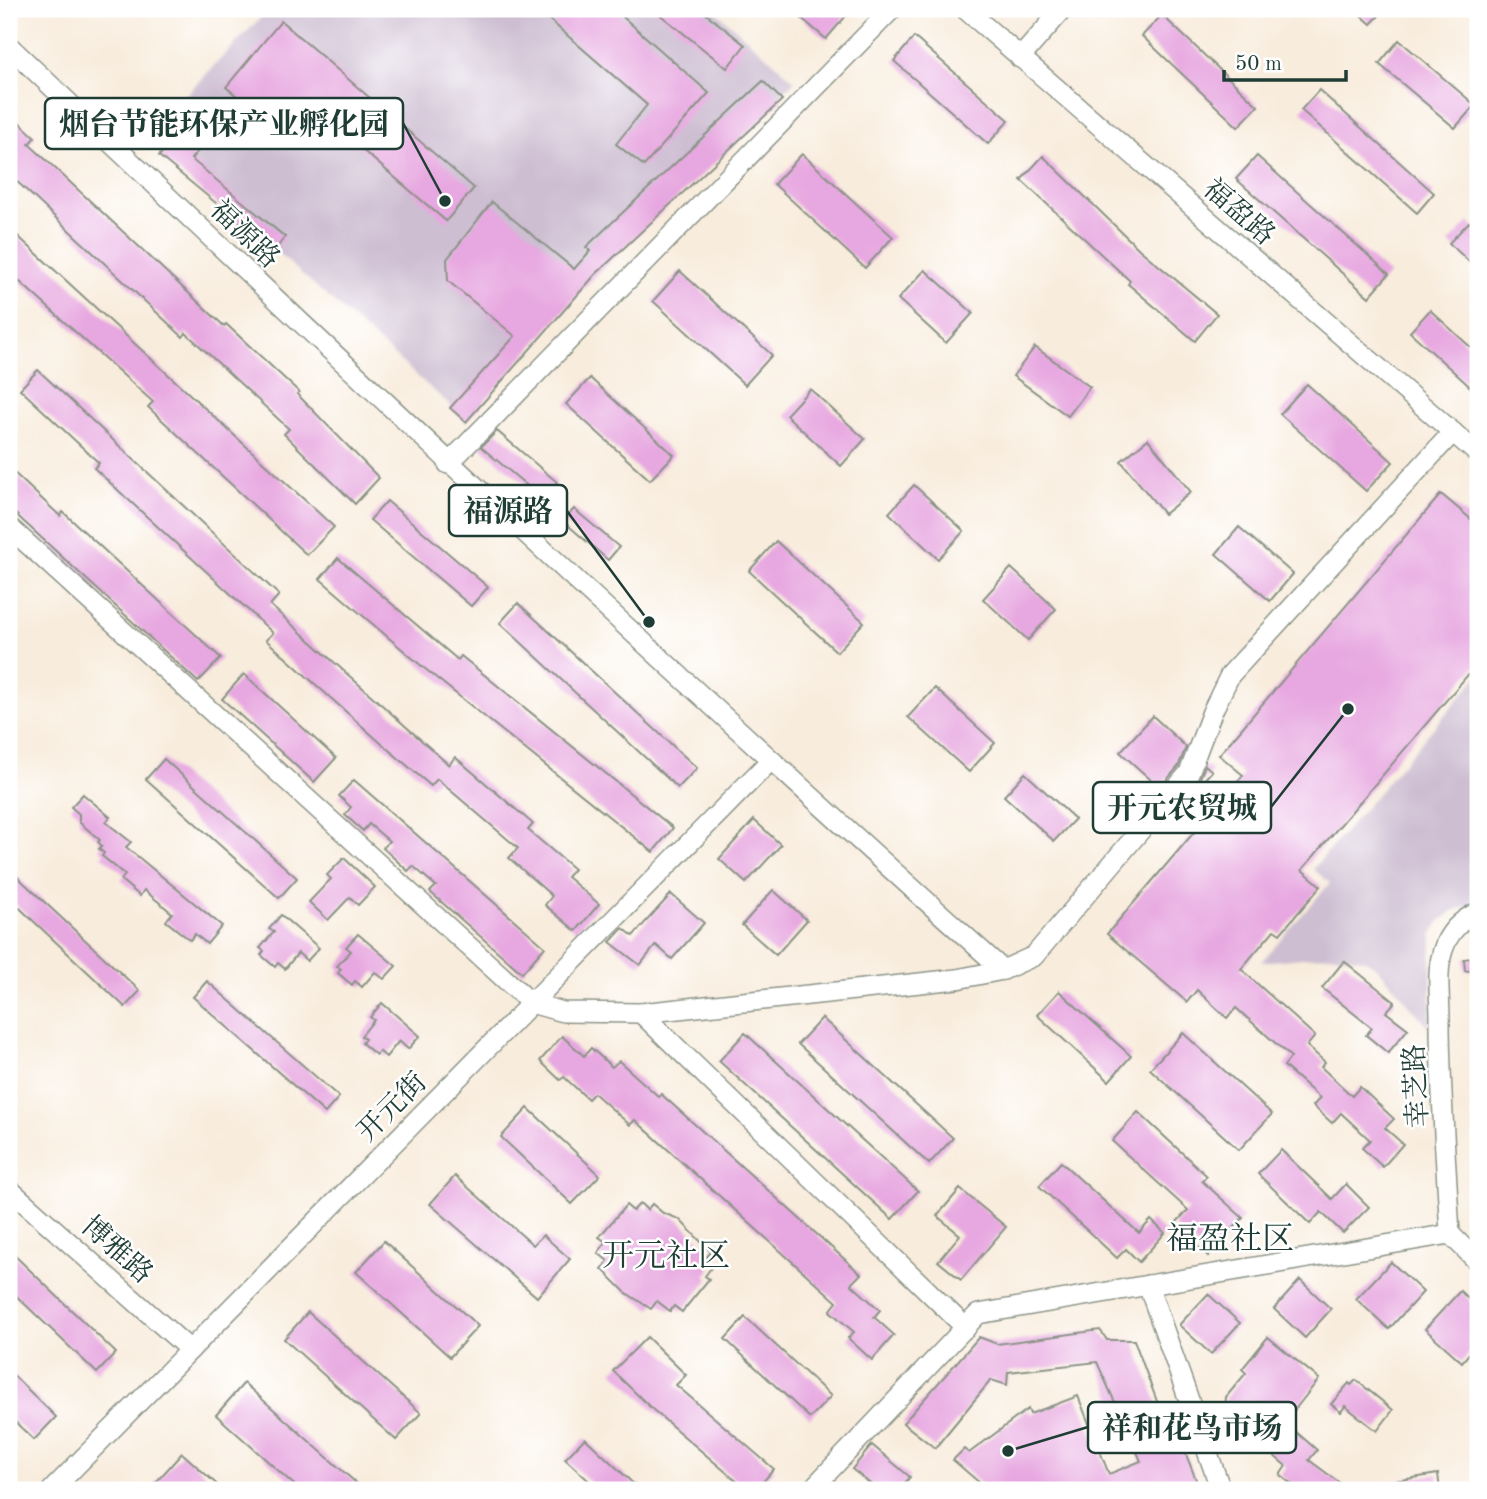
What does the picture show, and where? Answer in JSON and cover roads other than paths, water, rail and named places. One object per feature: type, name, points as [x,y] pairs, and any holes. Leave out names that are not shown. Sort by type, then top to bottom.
[{"type":"street","points":[[448,464],[892,9]]},
{"type":"street","name":"福盈路","points":[[965,9],[1478,454]]},
{"type":"street","points":[[1020,58],[1063,9]]},
{"type":"street","name":"福源路","points":[[9,46],[448,464],[770,761],[1003,970]]},
{"type":"street","points":[[9,527],[531,1003],[564,1012],[641,1013],[957,979],[1003,970],[1034,956],[1189,774],[1212,712],[1230,675],[1453,432]]},
{"type":"street","name":"开元街","points":[[52,1490],[770,761]]},
{"type":"street","name":"幸芝路","points":[[1450,1234],[1440,1049],[1441,956],[1459,922],[1478,912]]},
{"type":"street","points":[[641,1013],[965,1328]]},
{"type":"street","name":"博雅路","points":[[9,1189],[190,1350]]},
{"type":"street","points":[[811,1490],[978,1314],[1450,1234],[1478,1262]]},
{"type":"street","points":[[1148,1285],[1221,1490]]},
{"type":"place","name":"烟台节能环保产业孵化园","points":[[445,201]]},
{"type":"place","name":"福源路","points":[[649,622]]},
{"type":"place","name":"开元农贸城","points":[[1348,709]]},
{"type":"place","name":"祥和花鸟市场","points":[[1008,1451]]},
{"type":"district","name":"福盈社区","points":[[1230,1238]]},
{"type":"district","name":"开元社区","points":[[666,1255]]}]
